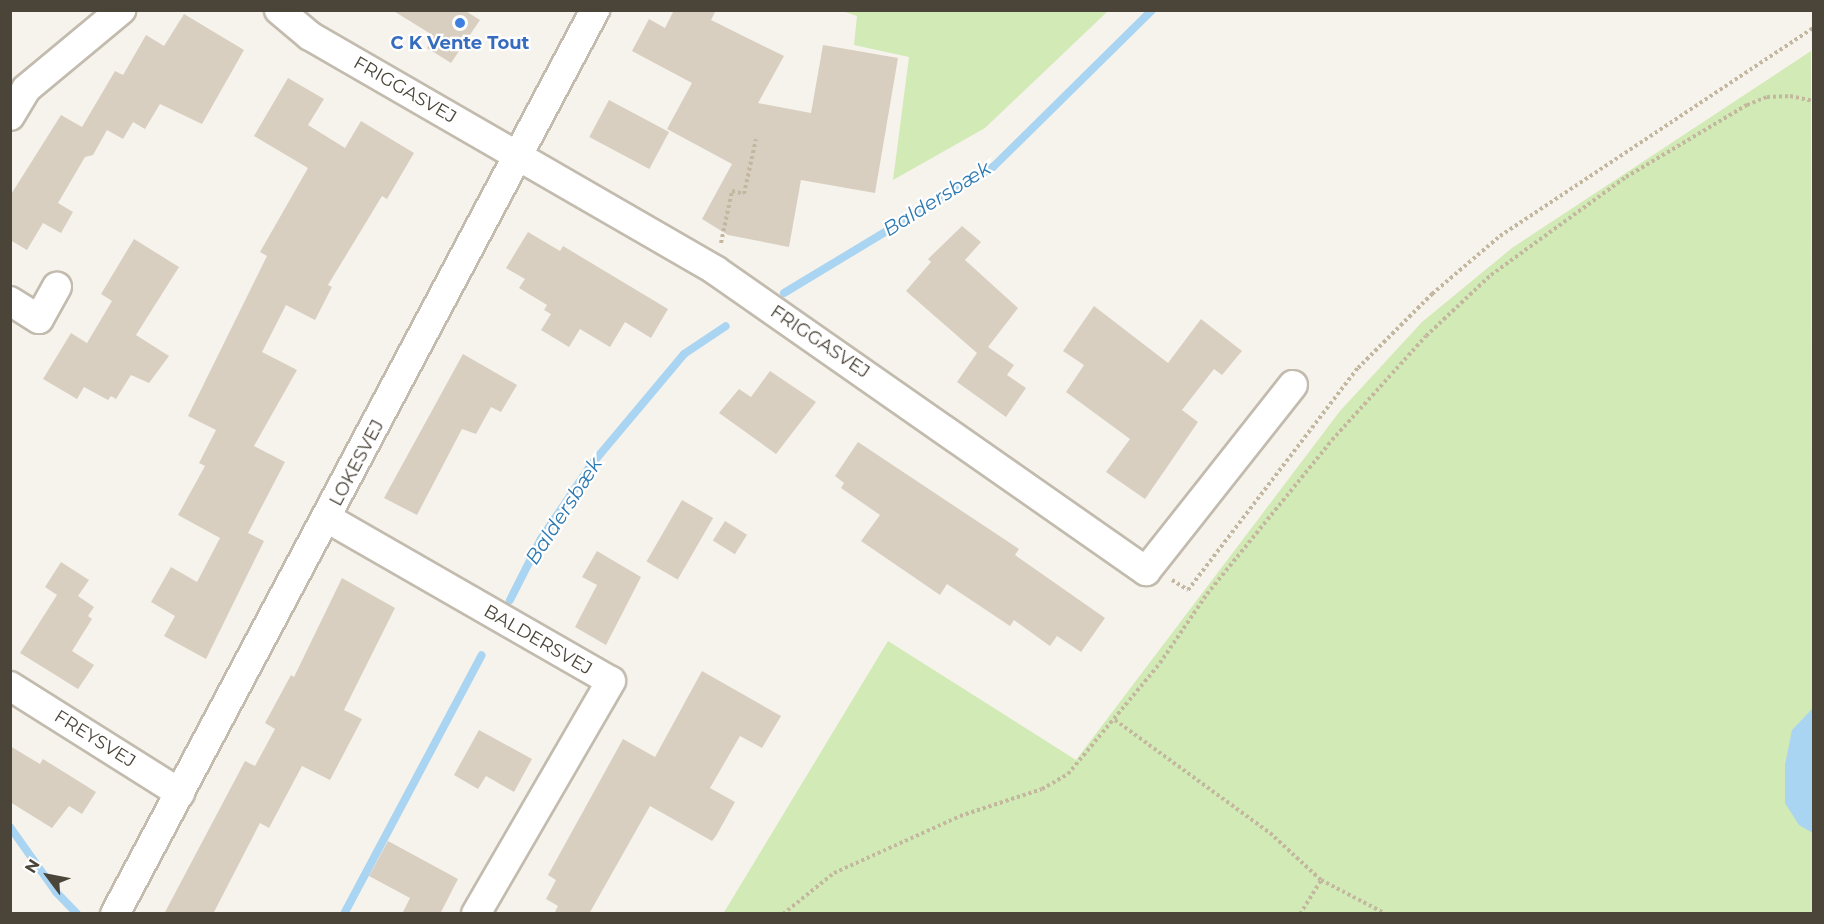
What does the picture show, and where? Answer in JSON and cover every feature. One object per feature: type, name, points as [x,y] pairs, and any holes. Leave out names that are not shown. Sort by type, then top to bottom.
[{"type":"street","points":[[10,116],[26,89],[121,10]]},
{"type":"street","name":"FRIGGASVEJ","points":[[279,10],[310,36],[716,270],[1146,571]]},
{"type":"street","name":"LOKESVEJ","points":[[115,914],[595,10]]},
{"type":"street","points":[[10,301],[39,319],[57,287]]},
{"type":"street","points":[[1146,571],[1293,385]]},
{"type":"street","name":"BALDERSVEJ","points":[[327,518],[610,681],[476,914]]},
{"type":"street","name":"FREYSVEJ","points":[[10,686],[180,793]]},
{"type":"path","points":[[1146,571],[1164,576],[1188,590],[1358,368],[1432,294],[1500,236],[1814,27]]},
{"type":"path","points":[[783,914],[834,873],[960,816],[1042,789],[1068,774],[1160,663],[1207,594],[1332,440],[1426,336],[1491,275],[1626,177],[1747,105],[1767,97],[1790,96],[1814,101]]},
{"type":"path","points":[[716,270],[732,191],[744,194],[756,139]]},
{"type":"path","points":[[1114,720],[1270,833],[1321,880],[1386,914]]},
{"type":"path","points":[[1300,914],[1321,880]]},
{"type":"green space","points":[[842,11],[1108,11],[985,128],[893,180],[909,57],[854,45],[857,16]]},
{"type":"green space","points":[[1811,51],[1813,913],[723,914],[888,641],[1076,760],[1340,411],[1422,322],[1512,248]]},
{"type":"water","points":[[1813,708],[1813,833],[1799,825],[1785,803],[1785,765],[1792,730]]},
{"type":"building","points":[[392,10],[464,10],[480,20],[451,63],[427,48],[434,36]]},
{"type":"building","points":[[674,10],[716,10],[711,20],[784,56],[758,103],[811,113],[823,45],[898,58],[875,193],[801,180],[789,247],[728,235],[702,219],[732,164],[667,129],[692,83],[632,51],[649,19],[665,28]]},
{"type":"building","points":[[184,14],[244,50],[202,124],[160,104],[145,129],[133,122],[123,139],[107,130],[93,155],[85,157],[58,203],[73,212],[61,233],[43,223],[27,250],[10,240],[10,196],[61,115],[82,127],[115,71],[123,75],[146,35],[164,46]]},
{"type":"building","points":[[288,78],[324,99],[308,125],[345,148],[361,121],[414,153],[387,199],[382,196],[328,285],[332,287],[315,320],[286,305],[262,352],[297,370],[254,446],[285,462],[248,533],[264,541],[206,659],[164,636],[175,616],[151,602],[171,567],[197,582],[220,538],[178,515],[205,466],[199,463],[216,430],[188,416],[267,256],[260,252],[308,168],[254,136]]},
{"type":"building","points":[[609,100],[669,132],[649,169],[589,137]]},
{"type":"building","points":[[962,226],[981,242],[965,260],[1018,308],[988,347],[1014,365],[1007,375],[1026,388],[1006,417],[957,382],[977,353],[906,291],[931,262],[928,259]]},
{"type":"building","points":[[528,232],[560,251],[563,246],[668,309],[651,338],[625,322],[610,347],[580,329],[569,347],[541,330],[551,314],[544,310],[547,305],[519,288],[525,279],[506,268]]},
{"type":"building","points":[[134,239],[179,267],[136,335],[169,356],[149,383],[131,375],[116,399],[111,396],[108,400],[84,387],[77,399],[43,379],[71,333],[87,343],[112,301],[101,294]]},
{"type":"building","points":[[1094,306],[1168,363],[1201,319],[1242,351],[1222,375],[1214,369],[1182,410],[1198,422],[1145,499],[1106,472],[1130,439],[1066,392],[1084,365],[1063,351]]},
{"type":"building","points":[[463,354],[517,385],[501,412],[491,407],[476,434],[462,429],[417,515],[384,498]]},
{"type":"building","points":[[770,371],[816,402],[776,454],[719,413],[739,389],[751,397]]},
{"type":"building","points":[[858,442],[1019,549],[1015,555],[1105,618],[1081,652],[1057,636],[1050,646],[1014,620],[1010,626],[947,584],[940,595],[861,541],[880,515],[841,488],[844,483],[835,476]]},
{"type":"building","points":[[682,500],[713,518],[678,579],[646,561]]},
{"type":"building","points":[[725,521],[747,535],[735,554],[713,541]]},
{"type":"building","points":[[597,551],[641,577],[606,645],[575,627],[597,585],[582,577]]},
{"type":"building","points":[[61,562],[89,580],[78,596],[94,607],[88,616],[92,619],[72,651],[94,665],[78,689],[20,653],[57,595],[45,587]]},
{"type":"building","points":[[342,578],[395,608],[344,710],[362,719],[330,780],[302,766],[269,828],[260,823],[213,914],[164,914],[245,761],[255,766],[275,729],[265,723],[291,675],[294,677]]},
{"type":"building","points":[[702,671],[781,716],[762,748],[740,736],[710,788],[735,802],[716,836],[712,841],[650,806],[589,914],[554,914],[558,906],[546,899],[556,880],[548,875],[623,739],[655,757]]},
{"type":"building","points":[[479,730],[532,759],[514,792],[486,776],[478,789],[454,775]]},
{"type":"building","points":[[10,746],[40,764],[43,759],[96,792],[82,814],[69,806],[52,828],[10,802]]},
{"type":"building","points":[[388,841],[458,879],[440,914],[402,914],[410,898],[369,876]]},
{"type":"waterway","name":"Baldersbæk","points":[[784,293],[993,167],[1152,10]]},
{"type":"waterway","name":"Baldersbæk","points":[[510,600],[541,539],[591,465],[684,354],[726,326]]},
{"type":"waterway","name":"Baldersbæk","points":[[344,914],[482,655]]},
{"type":"waterway","name":"Baldersbæk","points":[[10,827],[56,892],[77,914]]},
{"type":"place","name":"C K Vente Tout","points":[[460,23]]}]
